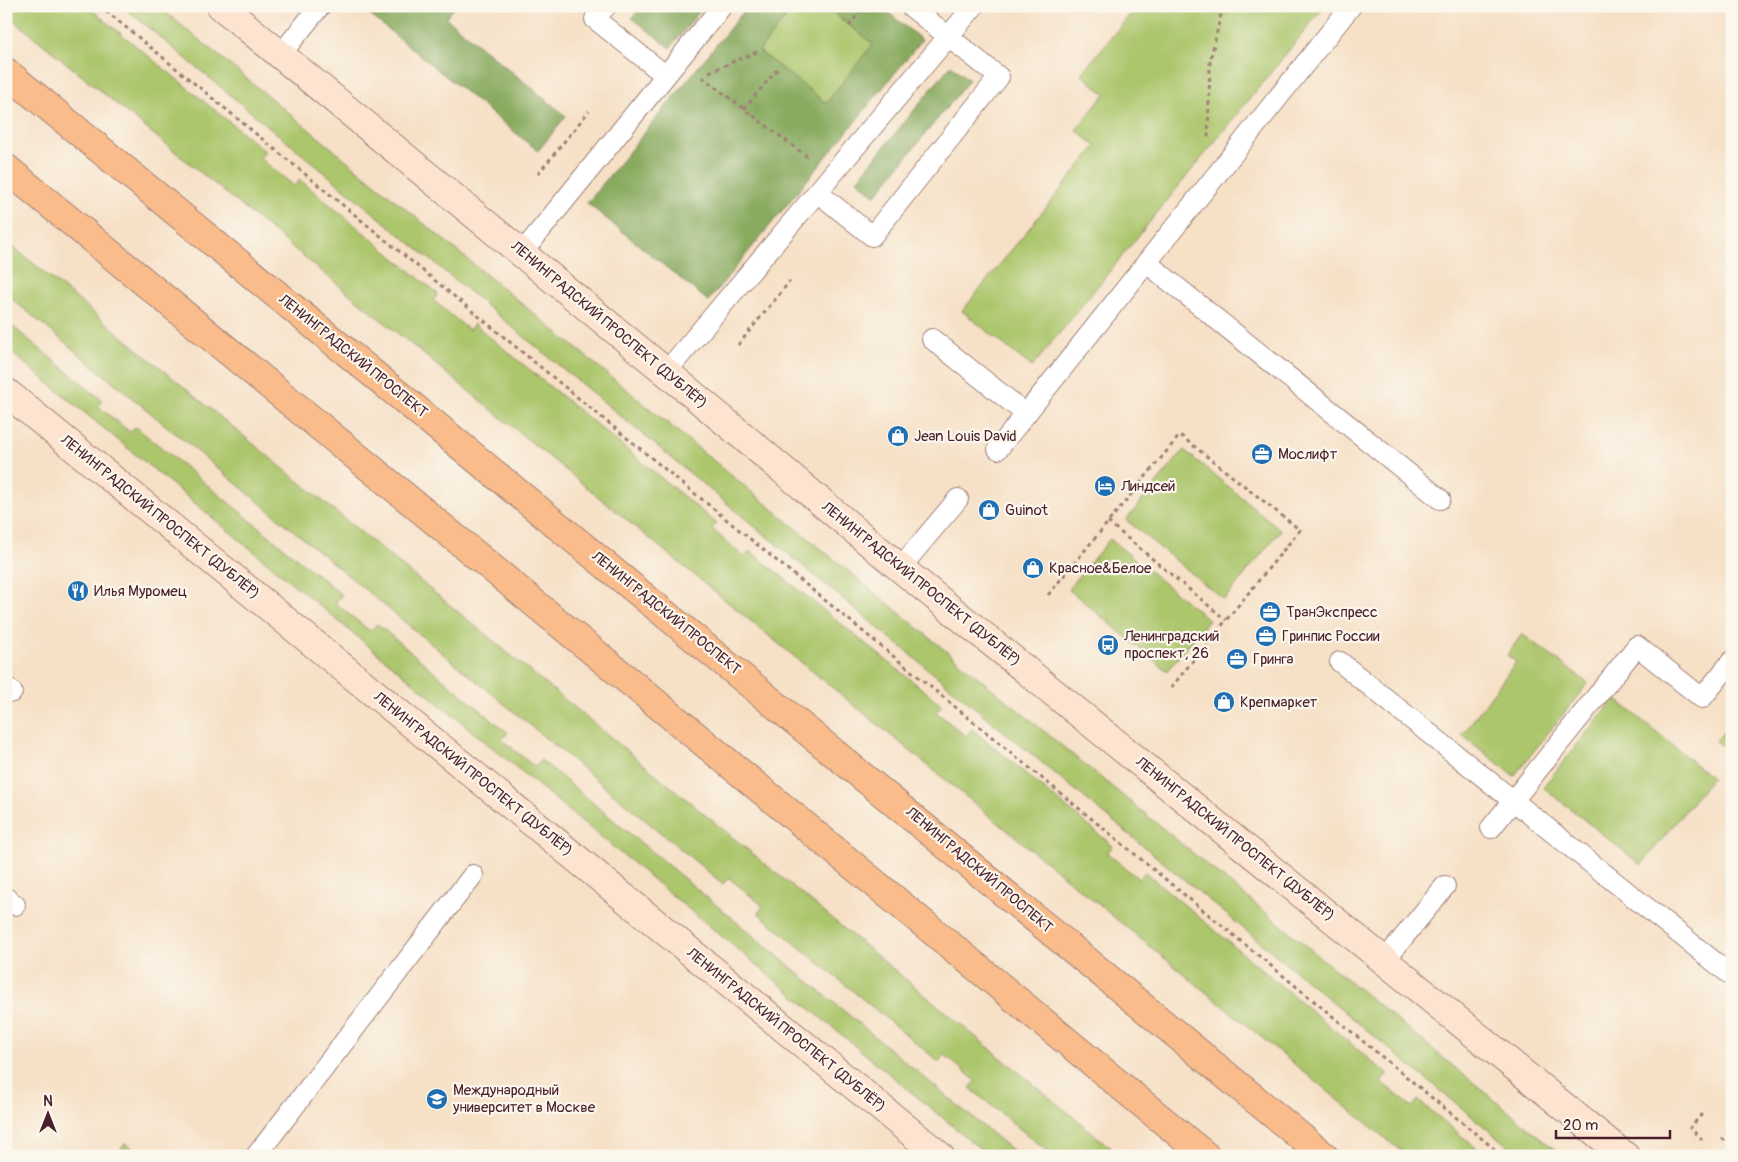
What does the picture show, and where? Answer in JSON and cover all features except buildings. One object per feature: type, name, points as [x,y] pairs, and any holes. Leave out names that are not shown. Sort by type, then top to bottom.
[{"type":"main road","name":"ЛЕНИНГРАДСКИЙ ПРОСПЕКТ (ДУБЛЁР)","points":[[221,6],[666,372],[900,568],[1386,960],[1625,1156]]},
{"type":"main road","name":"ЛЕНИНГРАДСКИЙ ПРОСПЕКТ","points":[[6,72],[1324,1156]]},
{"type":"main road","points":[[6,168],[1206,1156]]},
{"type":"main road","name":"ЛЕНИНГРАДСКИЙ ПРОСПЕКТ (ДУБЛЁР)","points":[[6,392],[940,1156]]},
{"type":"lane","points":[[281,54],[320,6]]},
{"type":"lane","points":[[606,6],[595,19],[665,75]]},
{"type":"lane","points":[[522,253],[722,6]]},
{"type":"lane","points":[[817,192],[872,236],[1000,77],[910,6]]},
{"type":"lane","points":[[666,372],[974,6]]},
{"type":"lane","points":[[998,449],[1352,6]]},
{"type":"lane","points":[[1147,263],[1440,499]]},
{"type":"lane","points":[[932,339],[1026,414]]},
{"type":"lane","points":[[900,568],[958,499]]},
{"type":"lane","points":[[1491,828],[1637,646],[1702,698],[1732,661]]},
{"type":"lane","points":[[1340,662],[1732,976]]},
{"type":"lane","points":[[256,1156],[473,875]]},
{"type":"lane","points":[[1386,960],[1445,886]]},
{"type":"path","points":[[100,6],[1503,1156]]},
{"type":"path","points":[[849,26],[864,6]]},
{"type":"path","points":[[1219,173],[1208,138],[1208,100],[1210,61],[1223,6]]},
{"type":"path","points":[[759,51],[701,76],[831,175]]},
{"type":"path","points":[[744,109],[779,67]]},
{"type":"path","points":[[538,174],[589,111]]},
{"type":"path","points":[[738,345],[790,281]]},
{"type":"path","points":[[1048,595],[1180,435],[1300,530],[1169,690]]},
{"type":"path","points":[[1108,522],[1226,620]]},
{"type":"path","points":[[1702,1114],[1690,1128],[1702,1138]]},
{"type":"path","points":[[1731,1146],[1723,1139],[1732,1128]]},
{"type":"green space","points":[[6,6],[87,6],[265,151],[260,158],[294,186],[300,180],[438,294],[433,300],[469,330],[474,324],[716,523],[712,529],[744,557],[750,551],[942,705],[936,712],[966,736],[972,729],[1113,846],[1107,853],[1139,879],[1145,872],[1387,1074],[1381,1082],[1412,1107],[1418,1100],[1486,1156],[1407,1156],[6,14]]},
{"type":"green space","points":[[122,6],[158,6],[1563,1156],[1520,1156]]},
{"type":"green space","points":[[359,6],[455,6],[446,18],[566,116],[538,151]]},
{"type":"green space","points":[[642,6],[704,6],[670,48],[632,18]]},
{"type":"green space","points":[[748,6],[795,6],[759,51],[826,103],[873,44],[825,6],[880,6],[922,40],[708,301],[587,203]]},
{"type":"green space","points":[[795,6],[825,6],[873,44],[827,104],[759,51]]},
{"type":"green space","points":[[1137,6],[1325,6],[1032,367],[962,311],[1096,146],[1076,130],[1105,94],[1081,74]]},
{"type":"green space","points":[[951,65],[969,80],[875,196],[857,180]]},
{"type":"green space","points":[[6,241],[1121,1156],[1053,1156],[970,1088],[976,1081],[945,1055],[939,1062],[758,913],[763,906],[729,878],[723,884],[6,294]]},
{"type":"green space","points":[[6,321],[102,400],[98,406],[130,432],[136,427],[342,595],[335,603],[370,631],[377,624],[508,733],[502,740],[535,767],[541,760],[1019,1156],[989,1156],[6,348]]},
{"type":"green space","points":[[1184,450],[1281,530],[1224,600],[1126,520]]},
{"type":"green space","points":[[1110,539],[1209,620],[1167,671],[1068,589]]},
{"type":"green space","points":[[1522,634],[1588,683],[1514,776],[1462,735],[1516,662],[1507,655]]},
{"type":"green space","points":[[1615,698],[1712,778],[1641,865],[1543,787]]},
{"type":"green space","points":[[1732,722],[1732,754],[1716,741]]},
{"type":"green space","points":[[126,1143],[141,1156],[118,1156],[116,1154]]},
{"type":"place","name":"Jean Louis David","points":[[898,436]]},
{"type":"place","name":"Мослифт","points":[[1262,454]]},
{"type":"place","name":"Линдсей","points":[[1105,486]]},
{"type":"place","name":"Guinot","points":[[989,510]]},
{"type":"place","name":"Красное&Белое","points":[[1033,568]]},
{"type":"place","name":"Илья Муромец","points":[[78,591]]},
{"type":"place","name":"ТранЭкспресс","points":[[1270,612]]},
{"type":"place","name":"Гринпис России","points":[[1266,636]]},
{"type":"place","name":"Ленинградский проспект, 26","points":[[1108,645]]},
{"type":"place","name":"Гринга","points":[[1237,659]]},
{"type":"place","name":"Крепмаркет","points":[[1224,702]]},
{"type":"place","name":"Международный университет в Москве","points":[[437,1099]]}]
